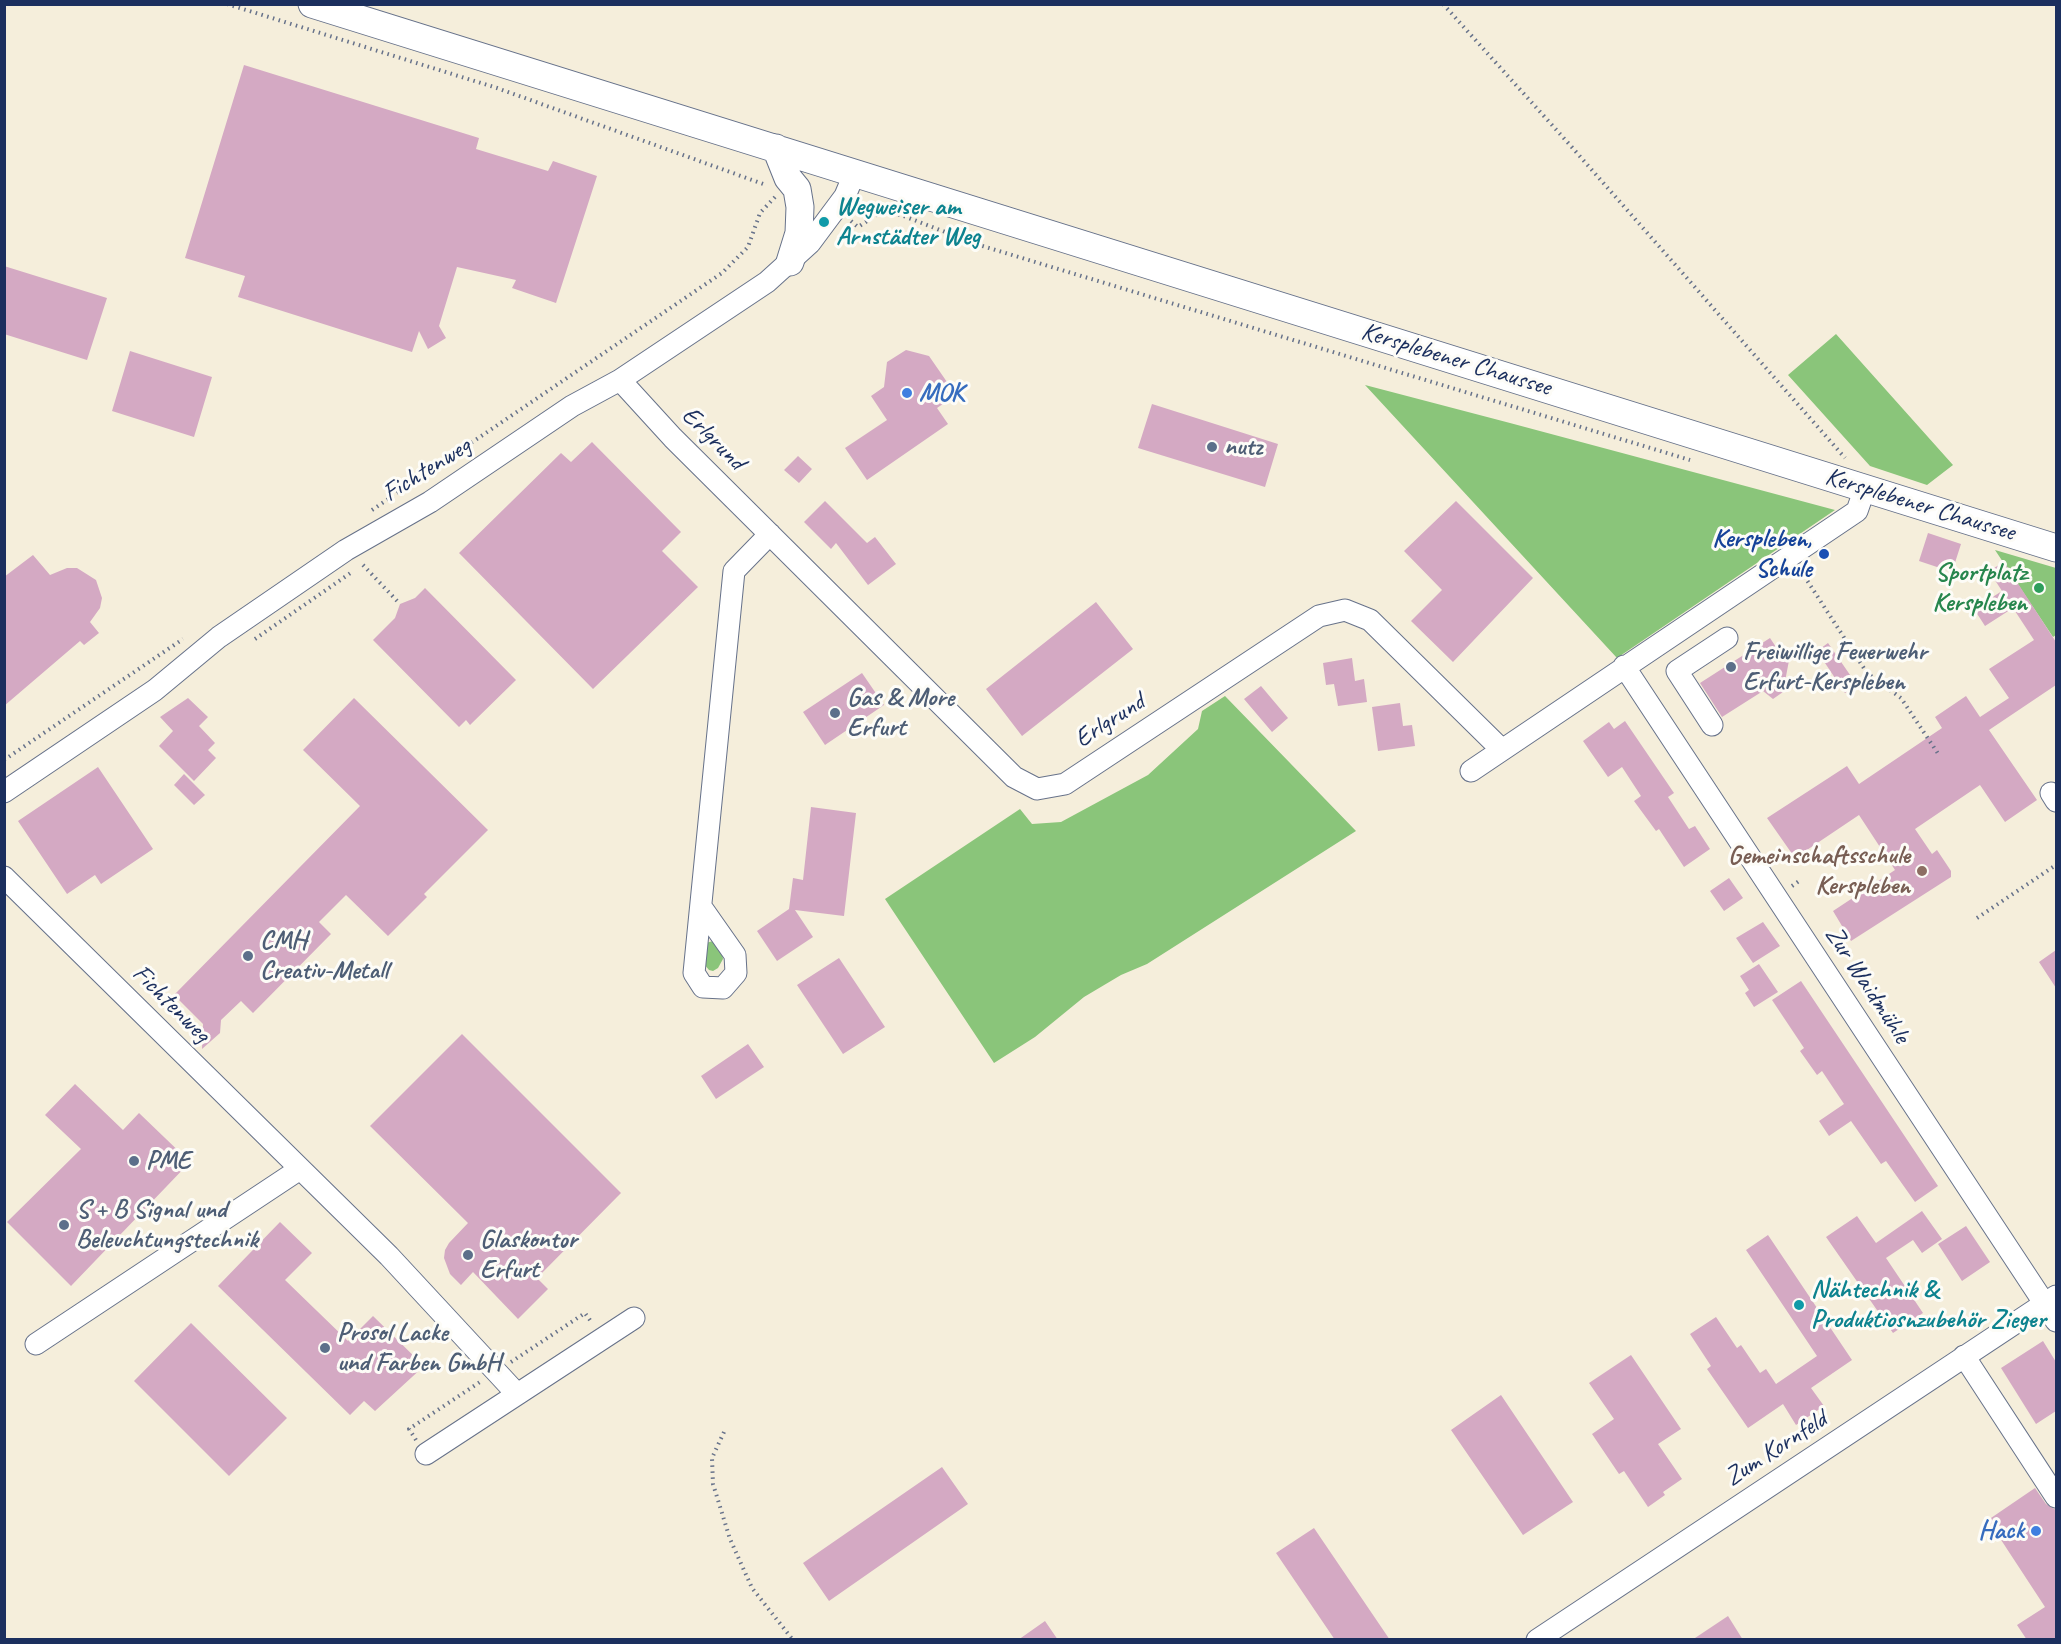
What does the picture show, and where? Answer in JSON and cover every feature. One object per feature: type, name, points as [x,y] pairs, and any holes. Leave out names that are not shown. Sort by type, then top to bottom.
[{"type":"main road","name":"Kersplebener Chaussee","points":[[312,4],[2056,548]]},
{"type":"main road","points":[[776,148],[788,178],[790,190],[800,207],[799,232],[790,262]]},
{"type":"street","name":"Fichtenweg","points":[[4,792],[155,690],[219,637],[329,562],[430,502],[592,393],[621,380],[767,282],[810,243],[850,187],[855,172]]},
{"type":"street","name":"Erlgrund","points":[[621,380],[673,438],[1014,777],[1037,789],[1065,784],[1319,616],[1345,610],[1370,620],[1502,750]]},
{"type":"street","points":[[1471,771],[1857,511],[1865,488]]},
{"type":"street","points":[[702,908],[734,571],[770,534]]},
{"type":"street","points":[[1689,624],[1706,652]]},
{"type":"street","points":[[1712,724],[1677,670],[1727,638]]},
{"type":"street","name":"Zur Waidmühle","points":[[1624,666],[2053,1307]]},
{"type":"street","name":"Fichtenweg","points":[[4,877],[389,1256],[517,1394]]},
{"type":"street","points":[[36,1344],[300,1169]]},
{"type":"street","name":"Zum Kornfeld","points":[[1537,1640],[1964,1356],[2053,1307]]},
{"type":"street","points":[[426,1454],[634,1318]]},
{"type":"street","points":[[1964,1356],[2056,1497]]},
{"type":"path","points":[[227,4],[497,88],[790,190]]},
{"type":"path","points":[[1443,4],[1779,381],[1847,460],[1865,488]]},
{"type":"path","points":[[370,511],[722,273],[748,247],[760,213],[772,198],[790,190]]},
{"type":"path","points":[[836,207],[858,227],[881,212],[901,215],[979,244],[1696,462]]},
{"type":"path","points":[[1791,556],[1867,673],[1901,698],[1939,755]]},
{"type":"path","points":[[250,643],[373,558]]},
{"type":"path","points":[[363,565],[400,604]]},
{"type":"path","points":[[4,760],[186,636]]},
{"type":"path","points":[[1977,918],[2056,865]]},
{"type":"path","points":[[724,1432],[712,1458],[713,1484],[730,1539],[752,1588],[793,1640]]},
{"type":"green space","points":[[1836,334],[1953,465],[1927,485],[1870,466],[1788,375]]},
{"type":"green space","points":[[1365,385],[1510,423],[1835,510],[1617,658]]},
{"type":"green space","name":"Sportplatz Kerspleben","points":[[1995,550],[2056,568],[2056,635],[2053,637]]},
{"type":"green space","points":[[1225,696],[1356,831],[1147,964],[1121,975],[1084,997],[1035,1037],[994,1063],[885,899],[1020,809],[1032,824],[1061,822],[1148,775],[1198,729],[1202,711]]},
{"type":"green space","points":[[713,941],[722,953],[723,959],[718,968],[713,971],[704,964],[706,943]]},
{"type":"building","points":[[244,65],[479,138],[476,149],[548,171],[553,161],[597,176],[556,303],[512,288],[516,280],[457,267],[439,326],[446,338],[428,349],[419,331],[412,352],[238,297],[245,276],[185,258]]},
{"type":"building","points":[[4,266],[107,298],[87,360],[4,334]]},
{"type":"building","points":[[906,350],[929,356],[956,395],[937,408],[948,424],[867,480],[845,448],[887,420],[871,396],[884,387],[887,362]]},
{"type":"building","points":[[130,351],[212,377],[194,437],[112,411]]},
{"type":"building","points":[[1152,404],[1278,444],[1265,487],[1138,448]]},
{"type":"building","points":[[592,442],[681,532],[662,551],[698,587],[593,689],[459,553],[561,453],[571,462]]},
{"type":"building","points":[[798,456],[812,469],[799,483],[784,470]]},
{"type":"building","points":[[825,501],[867,543],[875,537],[896,564],[868,585],[836,543],[831,549],[804,522]]},
{"type":"building","points":[[1456,501],[1533,578],[1453,662],[1411,621],[1442,590],[1404,551]]},
{"type":"building","points":[[1928,533],[1961,544],[1952,572],[1919,561]]},
{"type":"building","points":[[33,555],[50,575],[67,568],[77,568],[96,580],[102,598],[100,608],[90,622],[99,633],[84,645],[80,641],[4,706],[4,577]]},
{"type":"building","points":[[2004,562],[2056,642],[2056,685],[1989,730],[2037,800],[2005,822],[1980,785],[1915,829],[1932,854],[1937,850],[1951,871],[1951,877],[1851,941],[1833,911],[1895,870],[1859,815],[1795,858],[1767,818],[1847,766],[1859,784],[1942,728],[1935,717],[1966,696],[1980,717],[2009,698],[1989,669],[2034,640],[2013,608],[1985,626],[1974,609],[2002,591],[1989,571]]},
{"type":"building","points":[[425,588],[516,680],[470,725],[466,720],[459,727],[373,640],[395,618],[400,604],[415,598]]},
{"type":"building","points":[[1096,602],[1133,649],[1022,736],[986,689]]},
{"type":"building","points":[[1770,638],[1776,647],[1791,650],[1783,692],[1773,699],[1763,691],[1722,717],[1700,683]]},
{"type":"building","points":[[1828,643],[1857,685],[1845,693],[1817,651]]},
{"type":"building","points":[[1352,658],[1355,681],[1364,679],[1367,702],[1338,706],[1334,684],[1326,685],[1323,663]]},
{"type":"building","points":[[862,673],[884,705],[825,745],[803,712]]},
{"type":"building","points":[[1261,686],[1288,718],[1272,732],[1244,699]]},
{"type":"building","points":[[188,698],[208,717],[199,726],[215,743],[208,750],[216,758],[194,781],[159,746],[173,731],[160,717]]},
{"type":"building","points":[[354,698],[488,830],[424,894],[427,897],[388,936],[346,895],[319,922],[331,934],[253,1013],[241,1001],[221,1020],[220,1033],[202,1049],[203,1024],[174,995],[360,806],[303,750]]},
{"type":"building","points":[[1400,703],[1403,726],[1412,725],[1415,746],[1378,751],[1372,707]]},
{"type":"building","points":[[1625,721],[1674,793],[1668,797],[1689,829],[1695,826],[1710,849],[1684,867],[1659,829],[1656,831],[1634,801],[1641,796],[1622,767],[1608,777],[1583,741],[1609,722],[1614,729]]},
{"type":"building","points":[[98,767],[153,849],[101,884],[95,875],[67,894],[18,821]]},
{"type":"building","points":[[184,774],[205,795],[194,805],[174,785]]},
{"type":"building","points":[[811,807],[856,813],[844,916],[795,910],[813,937],[777,961],[757,931],[789,909],[793,878],[803,880]]},
{"type":"building","points":[[1729,878],[1743,898],[1724,911],[1710,891]]},
{"type":"building","points":[[1763,922],[1780,946],[1753,963],[1736,938]]},
{"type":"building","points":[[2056,950],[2056,988],[2039,962]]},
{"type":"building","points":[[839,958],[885,1027],[843,1054],[797,985]]},
{"type":"building","points":[[1759,964],[1778,992],[1754,1007],[1745,993],[1749,990],[1740,976]]},
{"type":"building","points":[[1801,981],[1938,1186],[1915,1202],[1886,1161],[1881,1164],[1851,1121],[1829,1136],[1819,1121],[1844,1104],[1822,1071],[1817,1075],[1800,1051],[1804,1048],[1772,1000]]},
{"type":"building","points":[[462,1034],[621,1193],[537,1278],[548,1289],[518,1319],[473,1272],[461,1285],[450,1274],[444,1258],[445,1250],[468,1223],[370,1126]]},
{"type":"building","points":[[748,1044],[764,1067],[716,1099],[701,1076]]},
{"type":"building","points":[[75,1084],[123,1130],[139,1113],[190,1162],[71,1286],[7,1222],[81,1149],[45,1115]]},
{"type":"building","points":[[1922,1211],[1942,1239],[1922,1253],[1913,1240],[1886,1258],[1923,1313],[1893,1333],[1826,1237],[1857,1216],[1876,1243]]},
{"type":"building","points":[[280,1222],[312,1253],[285,1280],[348,1341],[373,1316],[424,1366],[375,1411],[364,1401],[350,1415],[218,1286]]},
{"type":"building","points":[[1966,1226],[1990,1262],[1962,1281],[1938,1244]]},
{"type":"building","points":[[1768,1235],[1852,1360],[1811,1388],[1824,1406],[1796,1425],[1783,1404],[1748,1428],[1707,1369],[1711,1366],[1690,1334],[1716,1317],[1737,1348],[1741,1345],[1760,1373],[1766,1369],[1776,1384],[1817,1356],[1746,1250]]},
{"type":"building","points":[[191,1323],[287,1418],[229,1476],[134,1381]]},
{"type":"building","points":[[2043,1341],[2056,1362],[2056,1411],[2036,1424],[2001,1368]]},
{"type":"building","points":[[1631,1355],[1681,1429],[1658,1444],[1682,1479],[1663,1492],[1665,1495],[1648,1507],[1624,1471],[1619,1474],[1592,1434],[1614,1419],[1589,1383]]},
{"type":"building","points":[[1501,1395],[1573,1502],[1523,1535],[1451,1430]]},
{"type":"building","points":[[942,1467],[968,1504],[829,1601],[803,1563]]},
{"type":"building","points":[[2035,1488],[2046,1504],[2056,1510],[2056,1640],[2027,1640],[2017,1625],[2045,1607],[1988,1520]]},
{"type":"building","points":[[1314,1528],[1390,1640],[1335,1640],[1276,1553]]},
{"type":"building","points":[[1728,1616],[1743,1640],[1692,1640]]},
{"type":"building","points":[[1045,1621],[1058,1640],[1018,1640]]},
{"type":"place","name":"Wegweiser am Arnstädter Weg","points":[[824,222]]},
{"type":"place","name":"MOK","points":[[907,393]]},
{"type":"place","name":"nutz","points":[[1212,447]]},
{"type":"place","name":"Kerspleben, Schule","points":[[1824,554]]},
{"type":"place","name":"Sportplatz Kerspleben","points":[[2039,588]]},
{"type":"place","name":"Freiwillige Feuerwehr Erfurt-Kerspleben","points":[[1731,667]]},
{"type":"place","name":"Gas & More Erfurt","points":[[835,713]]},
{"type":"place","name":"Gemeinschaftsschule Kerspleben","points":[[1922,871]]},
{"type":"place","name":"CMH Creativ-Metall","points":[[248,956]]},
{"type":"place","name":"PME","points":[[134,1161]]},
{"type":"place","name":"S + B Signal und Beleuchtungstechnik","points":[[64,1225]]},
{"type":"place","name":"Glaskontor Erfurt","points":[[468,1255]]},
{"type":"place","name":"Nähtechnik & Produktiosnzubehör Zieger","points":[[1799,1305]]},
{"type":"place","name":"Prosol Lacke und Farben GmbH","points":[[325,1348]]},
{"type":"place","name":"Hack","points":[[2036,1531]]}]
